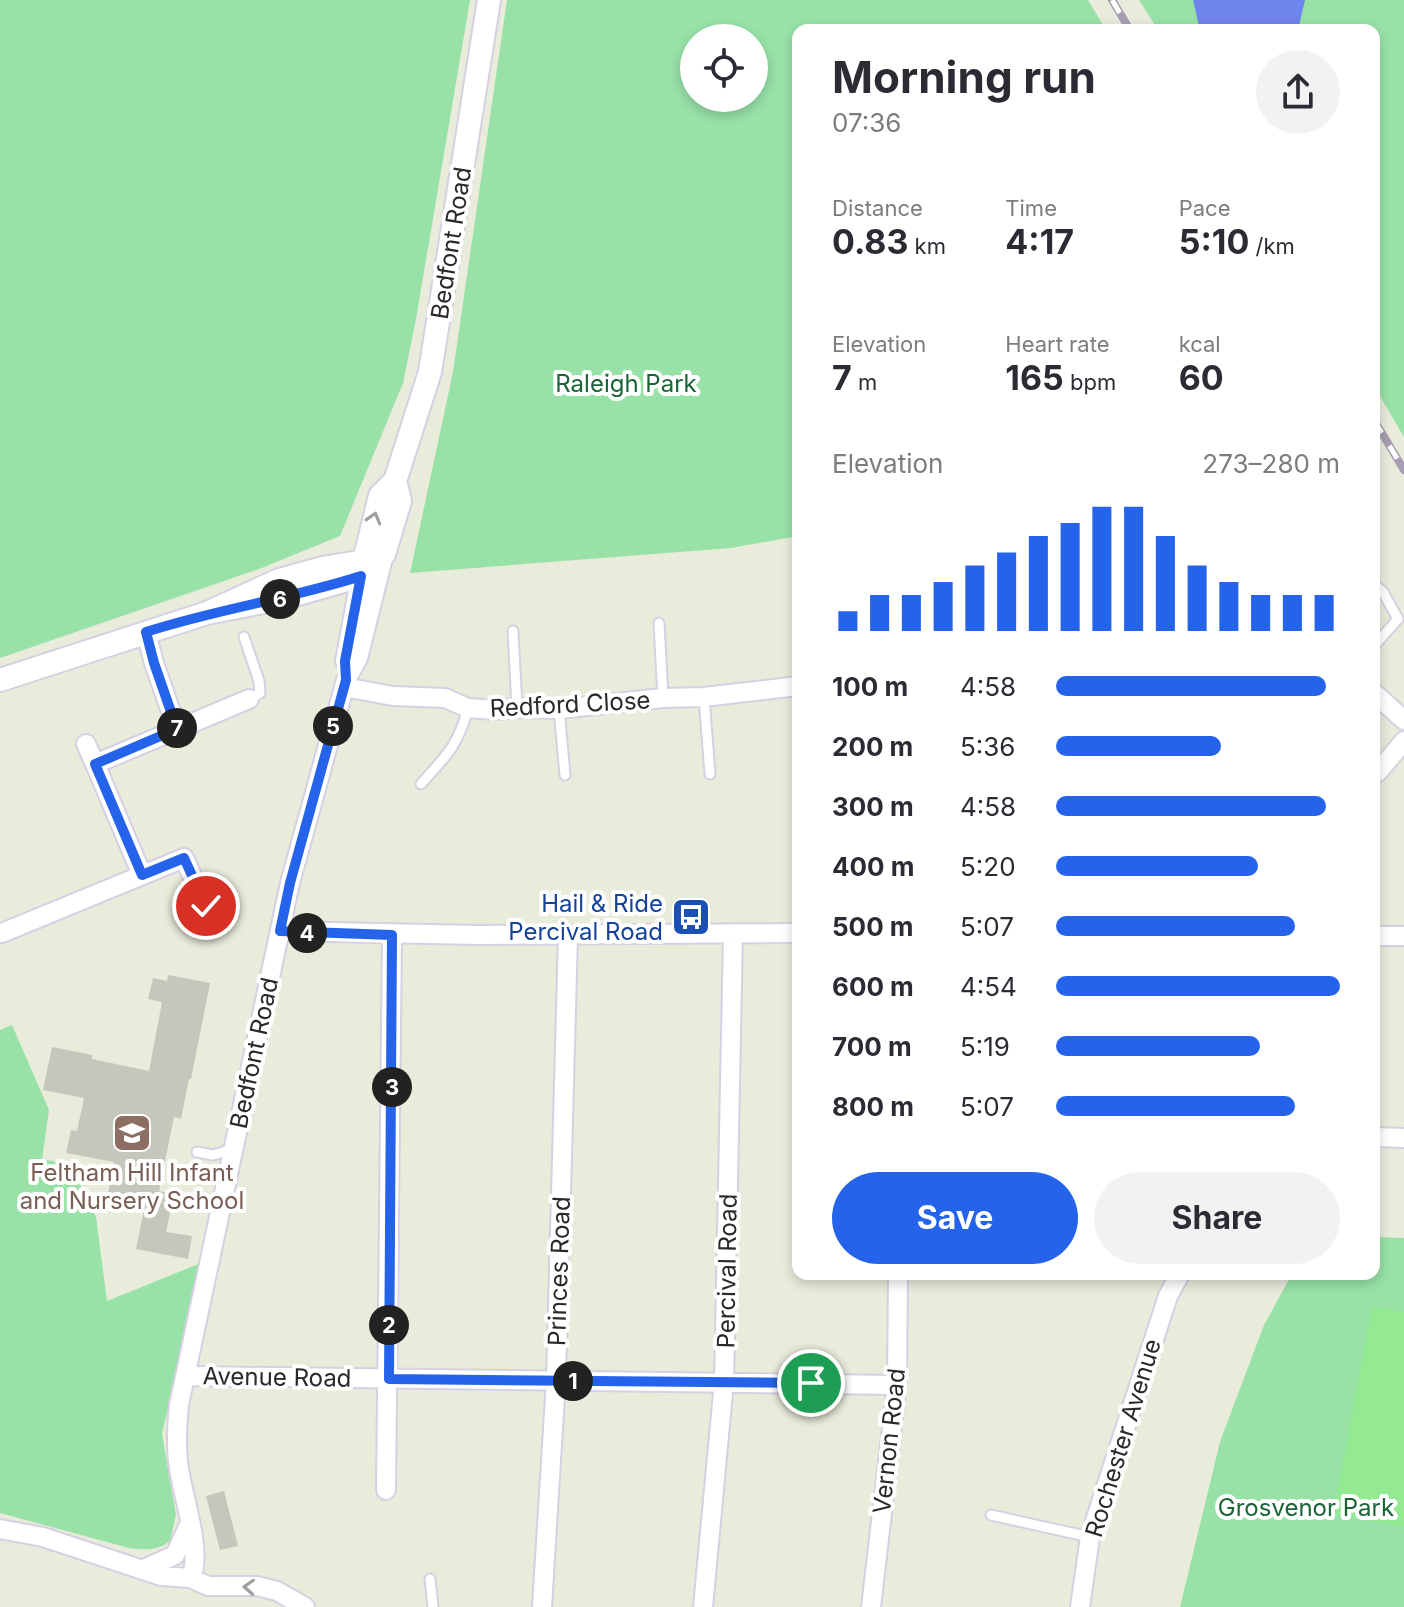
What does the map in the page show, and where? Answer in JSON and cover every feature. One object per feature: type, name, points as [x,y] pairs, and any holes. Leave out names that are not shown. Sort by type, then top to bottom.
[{"type":"street","name":"Bedfont Road","points":[[191,1578],[195,1564],[176,1441],[185,1376],[290,883],[345,684],[345,661],[371,568],[380,496],[395,481],[430,372],[489,0]]},
{"type":"street","points":[[0,680],[207,613],[279,580],[323,568],[371,568]]},
{"type":"street","points":[[146,632],[177,729]]},
{"type":"street","name":"Redford Close","points":[[345,684],[393,696],[445,698],[468,708],[495,710],[559,709],[792,687]]},
{"type":"street","points":[[1380,698],[1404,720]]},
{"type":"street","points":[[95,764],[249,699]]},
{"type":"street","points":[[1380,770],[1404,741]]},
{"type":"street","points":[[86,744],[142,875]]},
{"type":"street","points":[[1,931],[184,858],[206,906]]},
{"type":"street","points":[[280,931],[392,935],[792,933]]},
{"type":"street","name":"Percival Road","points":[[703,1607],[724,1382],[733,934]]},
{"type":"street","points":[[386,1490],[392,935]]},
{"type":"street","name":"Princes Road","points":[[542,1607],[556,1380],[568,935]]},
{"type":"street","points":[[1380,936],[1404,936]]},
{"type":"street","points":[[1380,1137],[1404,1138]]},
{"type":"street","name":"Vernon Road","points":[[871,1607],[897,1385],[898,1280]]},
{"type":"street","name":"Rochester Avenue","points":[[1080,1607],[1090,1537],[1168,1296],[1177,1280]]},
{"type":"street","name":"Avenue Road","points":[[185,1376],[897,1385]]},
{"type":"street","points":[[144,1569],[175,1555],[189,1525]]},
{"type":"street","points":[[0,1529],[43,1537],[161,1576],[191,1578],[208,1586],[257,1586],[277,1591],[305,1607]]},
{"type":"lane","points":[[1380,589],[1398,619],[1380,639]]},
{"type":"lane","points":[[659,623],[663,698]]},
{"type":"lane","points":[[513,631],[517,708]]},
{"type":"lane","points":[[244,637],[260,693],[249,699]]},
{"type":"lane","points":[[704,697],[710,774]]},
{"type":"lane","points":[[421,784],[452,750],[462,733],[468,708]]},
{"type":"lane","points":[[559,709],[565,775]]},
{"type":"lane","points":[[197,1152],[213,1155],[233,1149]]},
{"type":"lane","points":[[991,1515],[1090,1537]]},
{"type":"lane","points":[[430,1579],[433,1607]]},
{"type":"green space","points":[[0,0],[470,0],[403,383],[340,536],[259,569],[0,658]]},
{"type":"green space","name":"Raleigh Park","points":[[507,0],[1088,0],[1102,24],[792,24],[792,537],[731,548],[410,573],[453,372]]},
{"type":"green space","points":[[1139,0],[1404,0],[1404,437],[1380,396],[1380,24],[1154,24]]},
{"type":"green space","points":[[12,1025],[49,1110],[42,1159],[71,1165],[96,1217],[107,1301],[201,1263],[162,1434],[176,1515],[170,1541],[156,1548],[129,1548],[0,1513],[0,1030]]},
{"type":"green space","name":"Grosvenor Park","points":[[1380,1237],[1404,1238],[1404,1607],[1180,1607],[1220,1442],[1264,1325],[1289,1280],[1380,1280]]},
{"type":"green space","points":[[1372,1306],[1404,1312],[1404,1527],[1333,1514]]},
{"type":"water","points":[[1193,0],[1305,0],[1299,24],[1199,24]]},
{"type":"building","points":[[168,975],[210,983],[191,1079],[181,1119],[174,1117],[159,1191],[174,1194],[166,1232],[192,1236],[188,1259],[136,1249],[146,1200],[108,1193],[114,1162],[66,1153],[71,1130],[77,1131],[84,1098],[43,1090],[52,1047],[149,1071],[162,1002],[148,999],[153,978],[167,981]]},
{"type":"building","points":[[224,1491],[238,1546],[220,1550],[206,1496]]},
{"type":"railway","points":[[1112,0],[1126,24]]},
{"type":"railway","points":[[1380,430],[1404,470]]},
{"type":"place","name":"Hail & Ride Percival Road","points":[[691,917]]},
{"type":"place","name":"Feltham Hill Infant and Nursery School","points":[[132,1133]]},
{"type":"route","points":[[206,906],[184,858],[142,875],[95,764],[177,729],[146,632],[207,613],[284,598],[361,576],[345,661],[346,680],[290,883],[280,931],[392,935],[389,1379],[811,1383]]}]
